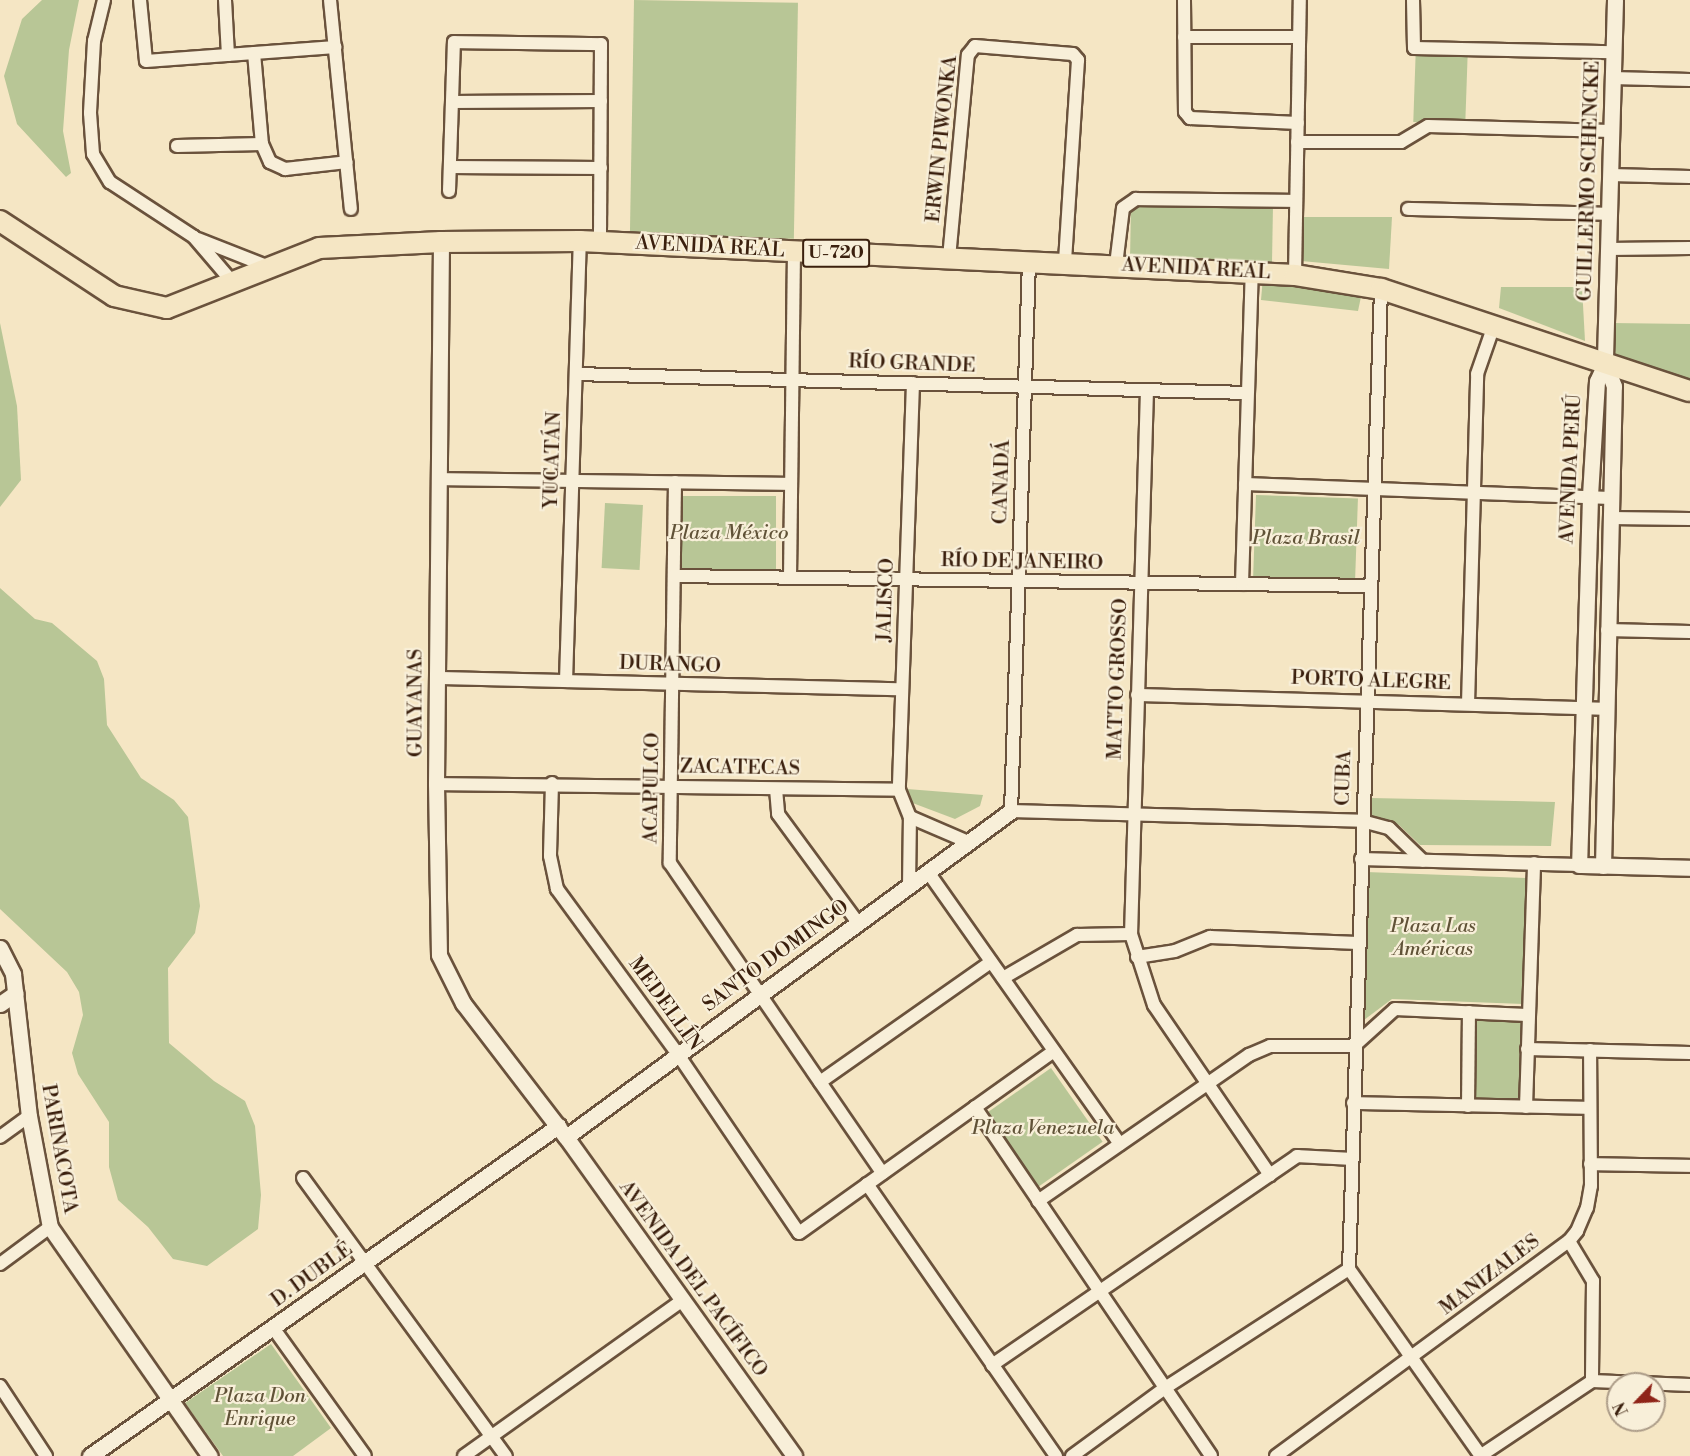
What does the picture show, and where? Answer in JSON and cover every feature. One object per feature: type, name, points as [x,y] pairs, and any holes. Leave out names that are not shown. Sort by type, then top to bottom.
[{"type":"main road","name":"AVENIDA REAL","points":[[0,221],[114,296],[167,308],[234,284],[269,267],[319,248],[441,242],[580,241],[1065,262],[1295,275],[1381,289],[1493,328],[1690,390]]},
{"type":"street","points":[[104,0],[94,53],[90,113],[93,154],[110,182],[194,237],[269,267]]},
{"type":"street","points":[[140,0],[146,62],[335,47]]},
{"type":"street","points":[[225,0],[228,55]]},
{"type":"street","points":[[330,0],[351,209]]},
{"type":"street","points":[[1184,0],[1185,112],[1191,118],[1298,123]]},
{"type":"street","points":[[1295,275],[1300,0]]},
{"type":"street","points":[[1413,0],[1414,48],[1613,52]]},
{"type":"street","name":"GUILLERMO SCHENCKE","points":[[1605,364],[1615,0]]},
{"type":"street","points":[[1184,37],[1299,37]]},
{"type":"street","points":[[449,191],[454,42],[601,44],[600,242]]},
{"type":"street","name":"ERWIN PIWONKA","points":[[949,258],[968,55],[975,46],[1073,54],[1078,60],[1065,262]]},
{"type":"street","points":[[254,53],[262,144],[270,162],[285,169],[346,162]]},
{"type":"street","points":[[1612,78],[1690,80]]},
{"type":"street","points":[[452,102],[601,101]]},
{"type":"street","points":[[1297,142],[1401,142],[1428,126],[1611,131]]},
{"type":"street","points":[[177,146],[262,144]]},
{"type":"street","points":[[450,167],[601,168]]},
{"type":"street","points":[[1610,175],[1690,177]]},
{"type":"street","points":[[1116,265],[1123,208],[1136,199],[1296,201]]},
{"type":"street","points":[[1408,209],[1609,214]]},
{"type":"street","points":[[194,237],[234,284]]},
{"type":"street","name":"YUCATÁN","points":[[566,681],[580,241]]},
{"type":"street","name":"GUAYANAS","points":[[441,242],[436,784],[439,955],[463,1003],[562,1132]]},
{"type":"street","points":[[1608,249],[1690,248]]},
{"type":"street","points":[[790,578],[794,252]]},
{"type":"street","name":"CANADÁ","points":[[1011,811],[1029,261]]},
{"type":"street","points":[[1242,584],[1252,271]]},
{"type":"street","name":"CUBA","points":[[1349,1269],[1354,1046],[1381,289]]},
{"type":"street","points":[[1468,704],[1477,374],[1493,328]]},
{"type":"street","name":"AVENIDA PERÚ","points":[[1579,865],[1590,497],[1597,381],[1605,364]]},
{"type":"street","name":"AVENIDA PERÚ","points":[[1603,866],[1614,386],[1605,364]]},
{"type":"street","name":"RÍO GRANDE","points":[[576,374],[1247,393]]},
{"type":"street","name":"JALISCO","points":[[909,886],[910,817],[899,790],[913,383]]},
{"type":"street","name":"MATTO GROSSO","points":[[1147,390],[1131,934],[1154,1005],[1270,1175]]},
{"type":"street","points":[[438,479],[791,484]]},
{"type":"street","name":"ACAPULCO","points":[[675,482],[670,863],[882,1173]]},
{"type":"street","points":[[1245,484],[1611,498]]},
{"type":"street","points":[[1610,518],[1690,519]]},
{"type":"street","name":"RÍO DE JANEIRO","points":[[674,576],[1370,586]]},
{"type":"street","points":[[1607,630],[1690,632]]},
{"type":"street","name":"DURANGO","points":[[437,678],[903,689]]},
{"type":"street","name":"PORTO ALEGRE","points":[[1137,695],[1366,700],[1605,709]]},
{"type":"street","name":"ZACATECAS","points":[[436,784],[552,783],[899,790]]},
{"type":"street","name":"MEDELLÍN","points":[[552,783],[551,868],[558,889],[677,1053],[799,1233],[867,1184]]},
{"type":"street","points":[[776,789],[778,814],[858,923]]},
{"type":"street","points":[[1011,811],[1362,821],[1389,828],[1423,861]]},
{"type":"street","name":"SANTO DOMINGO","points":[[562,1132],[677,1053],[1011,811]]},
{"type":"street","points":[[910,817],[968,842]]},
{"type":"street","points":[[1361,859],[1690,868]]},
{"type":"street","points":[[1526,1107],[1527,1015],[1534,864]]},
{"type":"street","points":[[928,872],[1120,1144]]},
{"type":"street","points":[[1003,978],[1077,934],[1131,934]]},
{"type":"street","points":[[1137,957],[1175,951],[1210,937],[1358,943]]},
{"type":"street","name":"PARINACOTA","points":[[0,948],[13,974],[29,1116],[50,1227],[210,1456]]},
{"type":"street","points":[[820,1082],[991,962]]},
{"type":"street","points":[[0,1004],[16,993]]},
{"type":"street","points":[[1038,1201],[1249,1054],[1270,1046],[1354,1046],[1395,1009],[1527,1015]]},
{"type":"street","points":[[1468,1106],[1469,1012]]},
{"type":"street","points":[[1527,1049],[1690,1053]]},
{"type":"street","name":"MANIZALES","points":[[1276,1456],[1569,1241],[1587,1208],[1590,1164],[1590,1050]]},
{"type":"street","points":[[1054,1051],[867,1184],[1056,1456]]},
{"type":"street","points":[[1353,1103],[1590,1108]]},
{"type":"street","points":[[975,1107],[1211,1456]]},
{"type":"street","points":[[0,1137],[29,1116]]},
{"type":"street","name":"D. DUBLÉ","points":[[90,1456],[365,1263],[562,1132]]},
{"type":"street","name":"AVENIDA DEL PACÍFICO","points":[[562,1132],[794,1456]]},
{"type":"street","points":[[992,1365],[1297,1156],[1352,1159]]},
{"type":"street","points":[[1590,1164],[1690,1166]]},
{"type":"street","points":[[303,1179],[506,1456]]},
{"type":"street","points":[[0,1264],[50,1227]]},
{"type":"street","points":[[1569,1241],[1593,1281],[1592,1381]]},
{"type":"street","points":[[1072,1456],[1165,1388],[1349,1269],[1480,1456],[1592,1381],[1690,1385]]},
{"type":"street","points":[[464,1456],[682,1300]]},
{"type":"street","points":[[274,1329],[365,1456]]},
{"type":"street","points":[[0,1386],[46,1456]]},
{"type":"green space","points":[[42,0],[79,0],[69,50],[63,131],[71,173],[66,177],[17,124],[4,76],[22,19]]},
{"type":"green space","points":[[634,0],[798,3],[794,239],[630,236]]},
{"type":"green space","points":[[1416,44],[1468,46],[1465,124],[1413,122]]},
{"type":"green space","points":[[1131,203],[1273,205],[1272,262],[1130,260]]},
{"type":"green space","points":[[1302,217],[1392,217],[1389,269],[1301,261]]},
{"type":"green space","points":[[1263,277],[1362,292],[1358,311],[1261,300]]},
{"type":"green space","points":[[1501,287],[1582,287],[1585,341],[1499,308]]},
{"type":"green space","points":[[0,323],[17,406],[21,480],[0,507]]},
{"type":"green space","points":[[1611,323],[1690,324],[1690,380],[1612,353]]},
{"type":"green space","name":"Plaza Brasil","points":[[1256,495],[1358,499],[1355,582],[1253,578]]},
{"type":"green space","name":"Plaza México","points":[[681,496],[776,496],[776,570],[681,570]]},
{"type":"green space","points":[[605,503],[643,505],[640,570],[602,568]]},
{"type":"green space","points":[[0,588],[35,619],[52,623],[97,661],[104,679],[107,725],[141,778],[174,800],[188,817],[200,906],[195,933],[168,968],[169,1043],[214,1081],[245,1101],[255,1126],[261,1195],[258,1229],[207,1266],[173,1259],[148,1227],[118,1200],[109,1167],[109,1122],[78,1074],[72,1053],[83,1015],[79,992],[67,972],[0,909]]},
{"type":"green space","points":[[907,789],[983,795],[980,806],[955,819],[910,802]]},
{"type":"green space","points":[[1371,798],[1555,802],[1551,846],[1420,845],[1399,825],[1371,816]]},
{"type":"green space","name":"Plaza Las Américas","points":[[1366,872],[1527,878],[1523,1004],[1392,999],[1364,1020]]},
{"type":"green space","points":[[1472,1018],[1524,1019],[1523,1103],[1471,1102]]},
{"type":"green space","name":"Plaza Venezuela","points":[[1051,1068],[1103,1142],[1035,1189],[984,1115]]},
{"type":"green space","name":"Plaza Don Enrique","points":[[271,1344],[331,1428],[293,1456],[223,1456],[185,1403]]}]
